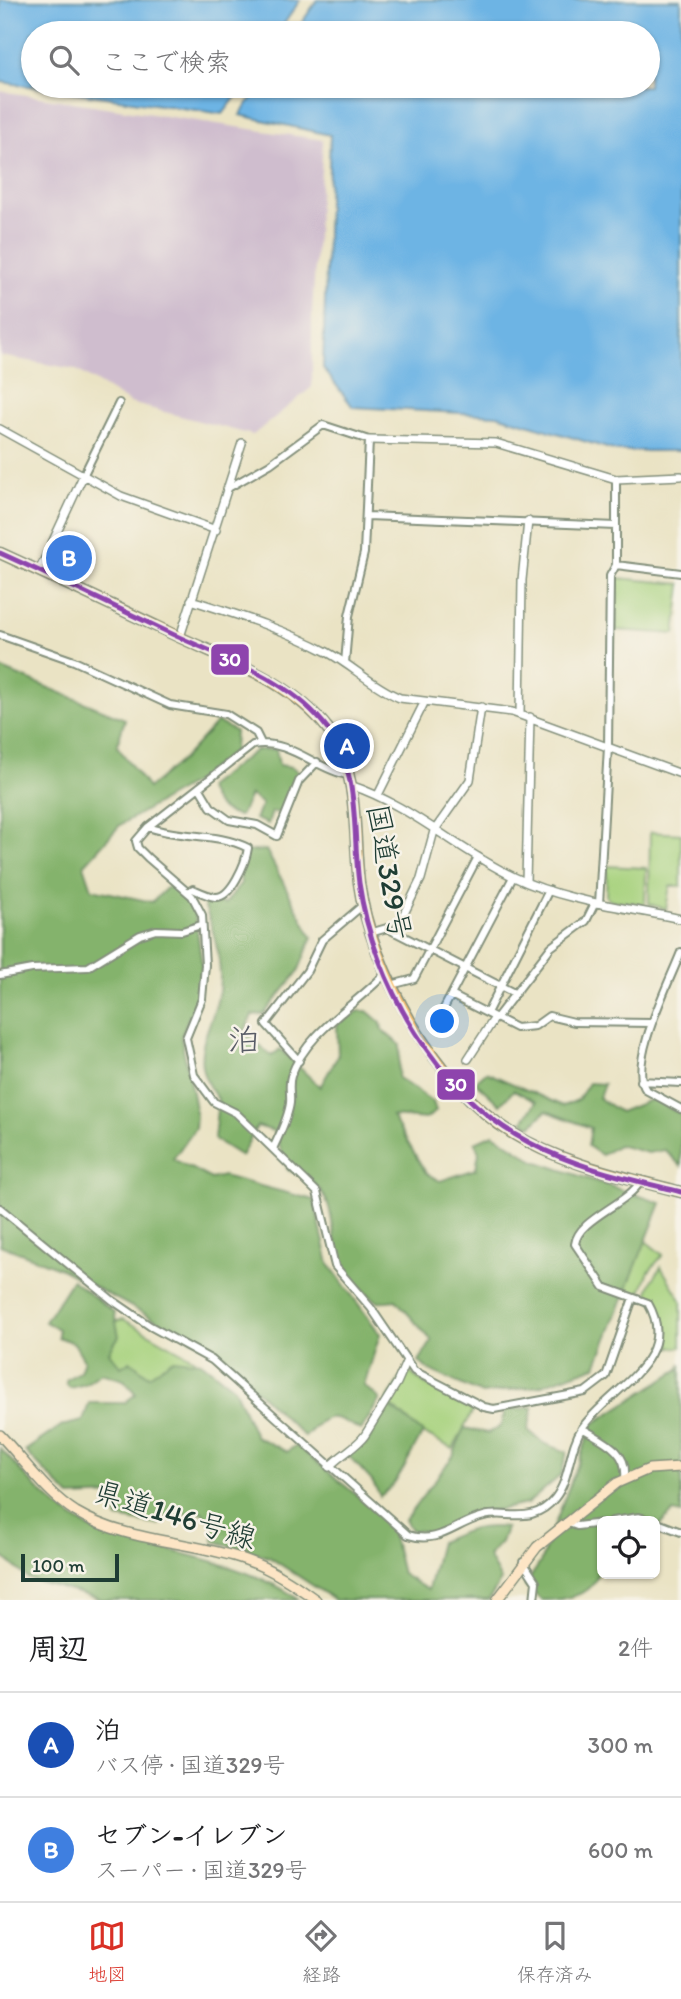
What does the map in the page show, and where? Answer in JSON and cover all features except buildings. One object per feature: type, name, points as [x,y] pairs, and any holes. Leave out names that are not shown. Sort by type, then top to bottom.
[{"type":"highway","name":"国道329号","points":[[0,553],[256,673],[297,698],[329,731],[348,780],[363,905],[385,974],[438,1060],[491,1119],[536,1146],[681,1192]]},
{"type":"main road","name":"県道146号線","points":[[0,1435],[54,1494],[74,1511],[115,1528],[244,1560],[265,1568],[316,1600]]},
{"type":"main road","points":[[497,1600],[523,1562],[566,1522],[625,1478],[649,1469],[681,1467]]},
{"type":"street","points":[[39,571],[119,402]]},
{"type":"street","points":[[230,487],[270,464],[323,425],[369,440],[496,443],[616,479],[681,476]]},
{"type":"street","points":[[0,429],[121,496],[216,530]]},
{"type":"street","points":[[345,663],[349,616],[365,553],[369,440]]},
{"type":"street","points":[[180,637],[242,447]]},
{"type":"street","points":[[468,1059],[514,993],[551,947],[586,921],[597,904],[608,747],[610,576],[616,565],[616,479]]},
{"type":"street","points":[[367,516],[616,526]]},
{"type":"street","points":[[520,714],[522,580],[528,521]]},
{"type":"street","points":[[616,565],[681,573]]},
{"type":"street","points":[[191,600],[262,623],[345,663],[386,692],[424,703],[481,707],[520,714],[681,774]]},
{"type":"street","points":[[0,635],[74,661],[170,705],[226,713],[256,733],[261,743]]},
{"type":"street","points":[[378,795],[424,703]]},
{"type":"street","points":[[396,932],[421,879],[436,829],[470,780],[481,707]]},
{"type":"street","points":[[526,882],[530,717]]},
{"type":"street","points":[[633,1298],[607,1376],[585,1392],[494,1409],[484,1407],[422,1377],[335,1266],[317,1192],[236,1113],[214,1102],[194,1075],[186,1038],[202,999],[205,965],[198,904],[138,848],[136,841],[148,827],[199,787],[253,745],[261,743],[302,754],[378,795],[513,877],[597,904],[681,919]]},
{"type":"street","points":[[199,787],[211,807],[229,820],[257,825],[277,835],[299,781],[317,762]]},
{"type":"street","points":[[148,827],[171,835],[231,840],[248,848],[245,867],[229,885],[225,895],[216,898],[193,889],[188,892]]},
{"type":"street","points":[[391,985],[414,979],[478,857]]},
{"type":"street","points":[[443,1010],[513,877]]},
{"type":"street","points":[[487,1013],[549,890]]},
{"type":"street","points":[[299,1061],[266,1024],[307,971],[322,940],[363,905]]},
{"type":"street","points":[[0,975],[32,969],[88,967],[139,935],[156,930],[182,931],[201,925]]},
{"type":"street","points":[[370,933],[387,928],[514,993]]},
{"type":"street","points":[[681,953],[652,1023],[641,1068],[641,1080],[646,1090],[681,1109]]},
{"type":"street","points":[[273,1149],[288,1112],[290,1080],[299,1061],[327,1024],[359,1000],[385,974]]},
{"type":"street","points":[[451,995],[516,1028],[535,1026],[549,1016],[574,1022],[652,1023]]},
{"type":"street","points":[[641,1080],[681,1083]]},
{"type":"street","points":[[641,1181],[626,1198],[580,1230],[575,1244],[604,1287],[648,1303],[653,1308],[665,1336],[664,1343]]},
{"type":"street","points":[[0,1208],[112,1300],[150,1326],[212,1360],[408,1535],[424,1540],[479,1517],[488,1515],[516,1518],[548,1504],[564,1482],[577,1436],[582,1428],[658,1357]]},
{"type":"street","points":[[329,1466],[365,1435],[407,1360]]},
{"type":"street","points":[[582,1428],[620,1452],[626,1464],[625,1478]]},
{"type":"street","points":[[566,1522],[577,1526],[597,1524]]},
{"type":"street","points":[[660,1524],[681,1532]]},
{"type":"street","points":[[523,1562],[536,1582],[534,1600]]},
{"type":"shaded area","points":[[0,91],[21,94],[21,98],[46,98],[323,140],[312,312],[312,387],[253,435],[130,403],[75,369],[0,356]]},
{"type":"green space","points":[[618,578],[681,584],[675,634],[616,630]]},
{"type":"green space","points":[[0,668],[125,719],[117,746],[148,788],[183,759],[217,722],[235,731],[234,751],[193,783],[120,825],[84,865],[92,889],[152,902],[171,884],[194,908],[202,965],[197,996],[181,1037],[196,1113],[195,1128],[173,1159],[211,1179],[223,1176],[314,1200],[329,1264],[380,1334],[364,1386],[380,1399],[361,1430],[331,1418],[325,1419],[305,1437],[216,1352],[59,1268],[0,1245]]},
{"type":"green space","points":[[276,749],[279,765],[292,767],[302,775],[294,784],[283,813],[272,812],[268,824],[255,819],[262,804],[250,795],[240,816],[219,807],[207,787],[256,750]]},
{"type":"green space","points":[[650,832],[681,834],[681,886],[670,886],[666,909],[649,904]]},
{"type":"green space","points":[[266,850],[312,937],[298,972],[264,1014],[252,1015],[244,1033],[272,1056],[280,1049],[320,1087],[338,1056],[337,1024],[359,1011],[367,1011],[381,1023],[382,1030],[400,1045],[398,1078],[433,1102],[436,1111],[426,1119],[392,1116],[426,1173],[440,1181],[476,1169],[479,1153],[475,1142],[493,1134],[535,1161],[661,1203],[596,1366],[539,1386],[482,1394],[427,1369],[419,1361],[432,1341],[396,1300],[378,1302],[347,1274],[341,1262],[324,1196],[317,1186],[305,1177],[288,1170],[274,1131],[257,1126],[241,1156],[214,1139],[218,1099],[207,1082],[202,1067],[202,1052],[219,994],[220,966],[215,938],[203,902],[205,899],[225,904],[241,883],[238,860],[244,852]]},
{"type":"green space","points":[[607,866],[646,868],[645,904],[609,900],[606,896]]},
{"type":"green space","points":[[486,1072],[563,1106],[578,1100],[589,1083],[604,1084],[599,1098],[620,1112],[652,1099],[681,1114],[681,1166],[665,1150],[648,1153],[618,1145],[602,1155],[588,1146],[591,1128],[546,1111],[531,1126],[523,1121],[536,1102],[514,1090],[500,1105],[475,1082]]},
{"type":"green space","points":[[629,1228],[663,1255],[649,1271],[640,1294],[579,1284]]},
{"type":"green space","points":[[661,1267],[681,1300],[681,1347],[671,1348],[660,1313],[647,1295]]},
{"type":"green space","points":[[72,1280],[114,1312],[119,1336],[109,1352],[121,1367],[130,1361],[149,1376],[173,1359],[201,1362],[234,1388],[255,1436],[287,1452],[296,1445],[390,1523],[402,1574],[428,1590],[440,1542],[472,1529],[506,1528],[501,1542],[488,1556],[501,1580],[489,1600],[335,1600],[269,1557],[214,1541],[214,1526],[202,1512],[162,1516],[159,1525],[117,1518],[116,1495],[70,1497],[25,1451],[61,1426],[83,1421],[89,1403],[124,1403],[136,1394],[124,1380],[101,1373],[85,1384],[70,1388],[67,1385],[66,1380],[80,1371],[84,1360],[74,1343],[58,1337],[58,1329],[45,1322]]},
{"type":"green space","points":[[123,1319],[194,1359],[187,1368],[169,1378],[147,1379],[115,1375],[101,1359],[112,1323]]},
{"type":"green space","points":[[681,1363],[681,1514],[673,1512],[660,1525],[660,1516],[597,1516],[595,1580],[588,1589],[577,1595],[541,1600],[525,1585],[540,1563],[593,1424],[679,1369]]},
{"type":"green space","points":[[406,1369],[424,1384],[475,1407],[453,1449],[424,1434],[386,1402]]},
{"type":"green space","points":[[387,1404],[423,1433],[399,1477],[380,1496],[372,1481],[345,1452],[366,1444]]},
{"type":"green space","points":[[533,1407],[528,1430],[543,1443],[567,1452],[561,1475],[527,1504],[472,1515],[437,1533],[411,1530],[405,1520],[453,1456],[464,1428],[488,1433],[501,1426],[505,1410]]},
{"type":"green space","points":[[0,1448],[48,1498],[90,1528],[106,1536],[233,1568],[280,1588],[299,1600],[103,1600],[29,1579],[0,1554]]},
{"type":"water","points":[[0,0],[300,0],[286,21],[21,21],[21,85],[0,82]]},
{"type":"water","points":[[317,0],[681,0],[681,451],[617,451],[497,415],[353,407],[323,368],[330,135],[240,115],[252,98],[660,98],[660,21],[303,21]]},
{"type":"water","points":[[112,98],[235,98],[223,114]]},
{"type":"transit line","name":"30","points":[[0,553],[256,672],[296,697],[313,712],[339,746],[346,765],[353,803],[359,883],[379,959],[395,997],[440,1066],[467,1097],[497,1122],[530,1143],[585,1166],[681,1192]]},
{"type":"place","name":"セブン-イレブン","points":[[69,558]]},
{"type":"place","name":"泊","points":[[347,746]]},
{"type":"district","name":"泊","points":[[244,1039]]}]
